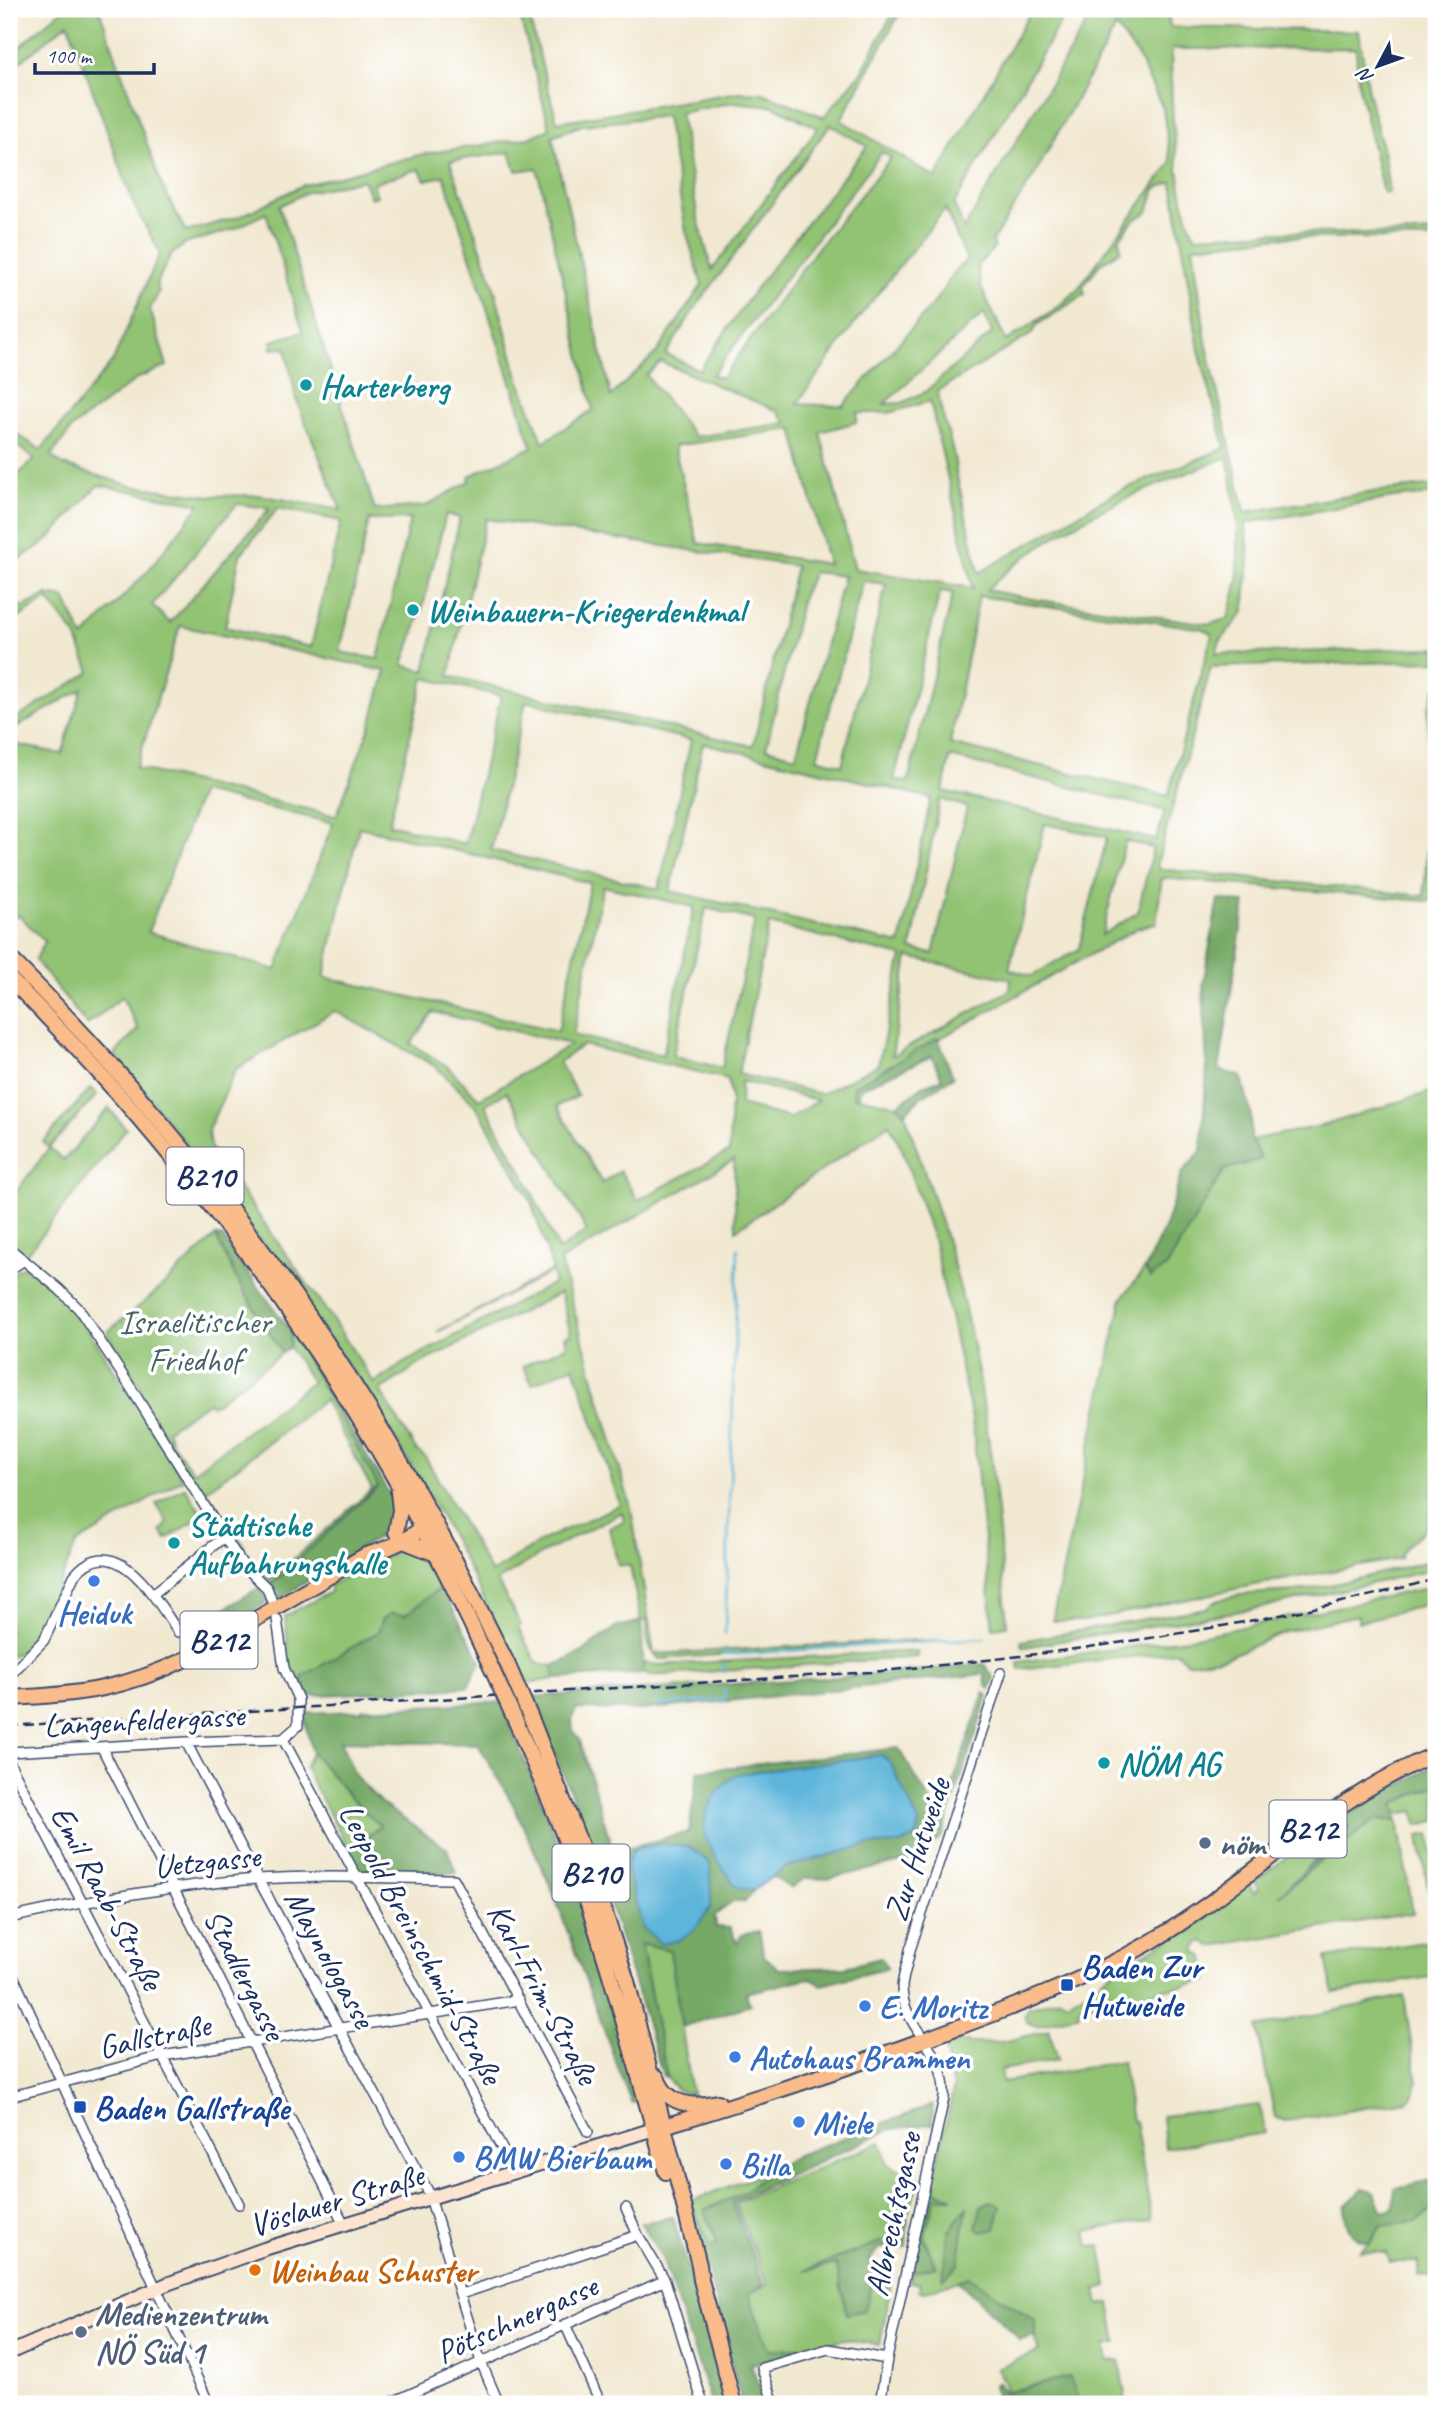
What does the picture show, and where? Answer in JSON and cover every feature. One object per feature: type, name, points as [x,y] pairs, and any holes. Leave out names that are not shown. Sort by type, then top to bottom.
[{"type":"main road","name":"B210","points":[[9,957],[138,1095],[211,1182],[279,1273],[374,1416],[517,1724],[578,1875],[659,2128],[699,2265],[734,2404]]},
{"type":"main road","name":"B210","points":[[9,978],[128,1105],[199,1191],[320,1357],[397,1484],[423,1520],[507,1664],[533,1723],[593,1876],[639,2026],[664,2092],[674,2099],[695,2106],[726,2100],[743,2102]]},
{"type":"main road","points":[[397,1484],[400,1510],[398,1536],[436,1554]]},
{"type":"main road","name":"B212","points":[[9,1698],[94,1692],[128,1684],[160,1672],[423,1520]]},
{"type":"main road","name":"Vöslauer Straße","points":[[659,2128],[842,2070],[1046,1994],[1108,1965],[1148,1943],[1229,1890],[1337,1808],[1395,1773],[1436,1754]]},
{"type":"main road","name":"B210","points":[[639,2026],[659,2128]]},
{"type":"street","points":[[9,1248],[79,1308],[224,1537],[243,1564],[267,1588],[271,1599]]},
{"type":"street","points":[[9,1270],[23,1261]]},
{"type":"street","points":[[153,1594],[224,1537]]},
{"type":"street","points":[[9,1676],[44,1640],[74,1576],[80,1568],[89,1563],[106,1560],[131,1569],[153,1594],[178,1632]]},
{"type":"street","points":[[277,1619],[284,1668],[298,1699],[298,1726],[283,1739]]},
{"type":"street","name":"Zur Hutweide","points":[[925,2039],[915,2026],[904,1999],[902,1986],[910,1950],[1001,1673]]},
{"type":"street","name":"Langenfeldergasse","points":[[9,1752],[283,1739]]},
{"type":"street","name":"Leopold Breinschmid-Straße","points":[[283,1739],[515,2173]]},
{"type":"street","name":"Maynologasse","points":[[186,1742],[431,2200],[481,2362],[499,2404]]},
{"type":"street","name":"Stadlergasse","points":[[102,1748],[344,2224]]},
{"type":"street","name":"Emil Raab-Straße","points":[[9,1762],[239,2204]]},
{"type":"street","name":"Uetzgasse","points":[[9,1918],[80,1902],[258,1879],[356,1877],[454,1880]]},
{"type":"street","name":"Karl-Frim-Straße","points":[[454,1880],[588,2132]]},
{"type":"street","points":[[9,1967],[209,2404]]},
{"type":"street","name":"Gallstraße","points":[[9,2097],[162,2056],[519,2000]]},
{"type":"street","name":"Albrechtsgasse","points":[[880,2404],[887,2359],[944,2098],[945,2083],[940,2064],[925,2039]]},
{"type":"street","name":"Vöslauer Straße","points":[[9,2353],[157,2289],[264,2249],[659,2128]]},
{"type":"street","points":[[626,2208],[638,2235],[665,2280],[703,2404]]},
{"type":"street","points":[[461,2294],[638,2235]]},
{"type":"street","name":"Pötschnergasse","points":[[388,2404],[665,2280]]},
{"type":"street","points":[[565,2324],[601,2404]]},
{"type":"street","points":[[774,2404],[762,2368],[828,2348],[887,2359]]},
{"type":"green space","points":[[63,9],[99,9],[162,186],[186,232],[241,216],[301,186],[423,154],[528,138],[550,129],[518,9],[527,9],[557,122],[739,92],[763,93],[824,117],[860,74],[895,9],[902,9],[841,120],[936,178],[1032,9],[1068,9],[954,204],[964,229],[1095,9],[1168,9],[1170,27],[1359,31],[1368,92],[1384,155],[1389,193],[1383,193],[1358,82],[1356,48],[1172,49],[1175,145],[1188,219],[1195,236],[1277,232],[1436,232],[1436,239],[1281,237],[1193,246],[1206,342],[1245,512],[1436,485],[1436,494],[1393,498],[1246,523],[1249,559],[1244,612],[1220,641],[1216,654],[1436,648],[1436,661],[1211,667],[1157,864],[1159,869],[1424,896],[1429,821],[1428,709],[1436,687],[1436,899],[1427,901],[1162,878],[1156,923],[1138,928],[853,1087],[853,1096],[897,1105],[905,1113],[941,1220],[969,1327],[985,1412],[996,1498],[1007,1626],[993,1628],[972,1419],[934,1242],[902,1149],[889,1124],[736,1230],[734,1160],[560,1261],[631,1508],[654,1654],[648,1642],[646,1621],[641,1621],[630,1566],[618,1565],[609,1528],[624,1521],[622,1512],[545,1552],[497,1581],[521,1625],[518,1628],[537,1663],[553,1666],[555,1679],[522,1684],[483,1598],[440,1515],[341,1355],[230,1202],[115,1054],[138,1029],[122,997],[87,1025],[35,960],[45,942],[20,916],[9,917],[9,743],[9,723],[90,672],[76,636],[48,599],[18,618],[9,602],[9,588],[21,608],[46,595],[65,598],[83,638],[147,572],[200,504],[98,485],[48,540],[9,566],[9,483],[35,459],[9,440],[9,429],[41,450],[113,361],[160,253],[134,205],[68,23],[9,71],[9,56]],"holes":[[[1116,27],[1137,55],[1163,108],[1171,163],[1076,291],[1055,309],[1006,341],[981,287],[977,266],[995,247],[992,241],[1035,174]],[[734,102],[773,106],[818,128],[712,270],[698,219],[680,113]],[[666,116],[686,231],[702,285],[657,352],[611,396],[552,136],[582,125]],[[830,125],[867,146],[756,288],[699,370],[666,354],[693,311]],[[510,152],[516,171],[537,168],[593,410],[543,442],[517,374],[493,283],[450,161]],[[882,152],[891,158],[819,246],[722,378],[712,375]],[[419,169],[425,180],[444,176],[532,447],[469,476],[470,481],[425,506],[375,510],[279,206],[307,192],[363,180],[371,198],[377,196],[373,183]],[[1172,182],[1199,350],[1225,448],[1115,493],[979,573],[938,391],[1033,333],[1037,325],[1085,294],[1083,287],[1100,264],[1121,250],[1119,239],[1134,220],[1148,212],[1155,189]],[[945,209],[967,260],[957,269],[934,303],[843,406],[797,404],[857,320]],[[266,213],[303,332],[272,341],[272,349],[286,348],[296,399],[341,510],[258,495],[211,496],[132,486],[63,465],[51,456],[73,427],[138,378],[167,366],[150,309],[159,292],[156,284],[171,255],[185,244],[234,229]],[[984,313],[992,333],[925,392],[902,403],[884,404]],[[661,362],[778,411],[787,423],[695,437],[646,375]],[[930,401],[973,588],[855,569],[820,432],[857,422],[857,413],[889,413]],[[793,429],[828,564],[698,543],[674,446]],[[1228,457],[1238,524],[1238,581],[1228,619],[1209,624],[987,590],[1040,546],[1100,511]],[[237,504],[270,508],[170,623],[152,605]],[[278,508],[341,521],[311,647],[225,627],[240,555]],[[446,514],[460,518],[425,671],[403,665],[423,606]],[[410,519],[378,659],[340,652],[369,520]],[[486,519],[796,566],[753,746],[449,676]],[[813,572],[844,576],[796,756],[766,748],[802,598]],[[863,581],[886,584],[842,765],[817,758]],[[940,591],[953,593],[908,782],[894,780]],[[979,596],[1204,629],[1212,634],[1168,796],[950,744]],[[180,626],[386,671],[371,724],[336,816],[136,768]],[[424,678],[501,696],[465,844],[389,824]],[[82,689],[62,754],[9,743],[15,728]],[[526,701],[691,740],[659,889],[491,850]],[[703,743],[931,798],[900,944],[670,891]],[[950,757],[1165,811],[1156,840],[943,791]],[[201,792],[333,823],[276,970],[148,932]],[[940,799],[967,807],[933,954],[911,949]],[[1045,824],[1107,837],[1079,949],[1032,976],[1009,969]],[[359,827],[590,883],[558,1031],[324,977]],[[1125,841],[1153,848],[1138,912],[1102,935]],[[603,886],[694,907],[663,1055],[573,1035]],[[706,908],[755,920],[722,1068],[673,1056]],[[769,924],[902,956],[878,1065],[821,1094],[738,1074]],[[908,957],[1011,979],[1010,990],[892,1056]],[[335,1011],[435,1066],[477,1107],[531,1201],[553,1270],[437,1332],[552,1272],[554,1283],[407,1361],[374,1383],[331,1317],[210,1147],[208,1130],[236,1069]],[[433,1012],[570,1045],[479,1099],[447,1066],[411,1044]],[[583,1045],[728,1079],[731,1099],[729,1152],[638,1200],[620,1171],[602,1183],[557,1106],[578,1096],[559,1062]],[[741,1081],[817,1100],[817,1101],[790,1118],[740,1105]],[[507,1092],[587,1231],[559,1250],[527,1181],[485,1105]],[[560,1293],[571,1334],[565,1336],[567,1346],[523,1366],[532,1384],[574,1366],[620,1505],[545,1539],[491,1573],[425,1457],[416,1450],[380,1390],[423,1362]]]},
{"type":"green space","points":[[1218,899],[1245,903],[1219,1070],[1242,1077],[1251,1115],[1251,1139],[1261,1159],[1224,1170],[1167,1266],[1150,1278],[1145,1269],[1166,1224],[1182,1173],[1201,1151],[1207,1069],[1203,985]]},
{"type":"green space","points":[[938,1038],[953,1077],[921,1097],[905,1113],[897,1105],[923,1086],[942,1079],[932,1056],[861,1088],[858,1098],[853,1096],[853,1087]]},
{"type":"green space","points":[[91,1088],[97,1095],[49,1148],[43,1142]]},
{"type":"green space","points":[[1436,1090],[1436,1476],[1432,1487],[1431,1513],[1424,1530],[1404,1549],[1400,1559],[1254,1585],[1085,1621],[1052,1621],[1122,1298],[1145,1269],[1151,1277],[1167,1266],[1224,1170],[1261,1159],[1251,1140],[1325,1125]]},
{"type":"green space","points":[[109,1108],[126,1129],[24,1257],[9,1244],[9,1201],[49,1148],[64,1160]]},
{"type":"green space","name":"Israelitischer Friedhof","points":[[216,1236],[236,1278],[282,1353],[212,1406],[208,1402],[167,1430],[172,1443],[193,1472],[312,1382],[289,1347],[291,1332],[307,1354],[305,1356],[379,1486],[273,1583],[272,1587],[245,1560],[189,1476],[138,1391],[141,1388],[107,1332],[147,1300]],"holes":[[[324,1400],[372,1489],[270,1580],[255,1559],[251,1562],[242,1543],[206,1491]]]},
{"type":"green space","points":[[216,1236],[222,1237],[291,1332],[289,1347],[282,1353],[236,1278]]},
{"type":"green space","points":[[24,1266],[57,1291],[79,1315],[183,1479],[76,1544],[35,1642],[9,1658],[9,1276]]},
{"type":"green space","points":[[307,1354],[391,1497],[391,1514],[380,1536],[277,1600],[273,1583],[378,1486],[305,1355]]},
{"type":"green space","points":[[185,1487],[203,1516],[166,1539],[161,1531],[168,1523],[156,1504]]},
{"type":"green space","points":[[407,1548],[425,1558],[441,1587],[405,1615],[383,1619],[378,1632],[302,1677],[303,1682],[295,1683],[289,1663],[285,1616],[330,1592],[330,1585],[395,1550]]},
{"type":"green space","points":[[1436,1561],[1436,1569],[1270,1606],[1023,1647],[1021,1641],[1206,1608],[1228,1597],[1311,1589]]},
{"type":"green space","points":[[1436,1586],[1436,1594],[1426,1597],[1424,1605],[1358,1622],[1358,1615],[1287,1631],[1227,1657],[1187,1663],[1177,1652],[1019,1669],[1018,1662],[1186,1639]]},
{"type":"green space","points":[[260,1587],[267,1602],[190,1648],[180,1645],[185,1634]]},
{"type":"green space","points":[[441,1587],[481,1661],[468,1687],[306,1696],[302,1677],[378,1632],[383,1619],[391,1613],[405,1615]]},
{"type":"green space","points":[[641,1621],[644,1673],[555,1679],[553,1666],[579,1654],[615,1628]]},
{"type":"green space","points":[[921,1640],[659,1659],[654,1654]]},
{"type":"green space","points":[[917,1651],[918,1657],[650,1676],[644,1673],[643,1663],[659,1665]]},
{"type":"green space","points":[[984,1664],[994,1678],[990,1689],[986,1684],[985,1674],[642,1710],[576,1709],[572,1718],[573,1732],[579,1738],[612,1847],[626,1848],[689,1832],[698,1771],[898,1748],[941,1819],[984,1692],[988,1696],[942,1836],[919,1858],[827,1879],[806,1878],[791,1888],[773,1877],[786,1867],[867,1845],[900,1844],[891,1764],[737,1888],[754,1890],[745,1902],[733,1902],[715,1915],[716,1927],[730,1928],[737,1943],[742,1935],[759,1931],[764,1956],[779,1969],[845,1967],[881,1958],[887,1968],[822,1985],[809,1978],[746,1993],[750,2005],[682,2027],[670,1950],[641,1944],[667,2078],[663,2076],[601,1875],[573,1798],[531,1697],[871,1675]]},
{"type":"green space","points":[[500,1702],[579,1899],[612,2000],[639,2102],[631,2103],[551,1887],[513,1804],[478,1744],[340,1741],[356,1777],[382,1804],[447,1849],[456,1873],[359,1871],[349,1850],[380,1826],[350,1797],[312,1752],[303,1713]]},
{"type":"green space","points":[[312,1752],[350,1797],[380,1826],[349,1850],[305,1768]]},
{"type":"green space","points":[[1436,1765],[1436,1785],[1394,1803],[1398,1821],[1376,1819],[1279,1896],[1350,1826],[1306,1855],[1337,1819]]},
{"type":"green space","points":[[1436,1785],[1436,1821],[1417,1825],[1414,1811],[1397,1814],[1394,1803]]},
{"type":"green space","points":[[1337,1819],[1308,1853],[1354,1822],[1290,1885],[1376,1819],[1398,1821],[1413,1913],[1211,1946],[1203,1941],[1198,1944],[1196,1951],[1204,1957],[1208,1981],[1079,2006],[1080,2014],[1036,2026],[1027,2022],[1024,2015],[1027,2009],[1060,1998],[1067,2002],[1200,1921],[1249,1885],[1254,1893],[1258,1890],[1255,1881]]},
{"type":"green space","points":[[1430,1834],[1436,1875],[1435,1930],[1419,1836]]},
{"type":"green space","points":[[1436,1940],[1436,1976],[1333,1993],[1326,1958]]},
{"type":"green space","points":[[641,1944],[670,1950],[692,2095],[677,2090],[667,2078]]},
{"type":"green space","points":[[1404,1996],[1417,2083],[1414,2095],[1407,2101],[1285,2121],[1275,2117],[1257,2027]]},
{"type":"green space","points":[[1049,2030],[1058,2060],[1001,2070],[1003,2082],[1122,2061],[1132,2121],[1135,2121],[1152,2220],[1086,2231],[1089,2247],[1101,2246],[1107,2286],[1096,2289],[1099,2305],[1110,2303],[1117,2343],[1105,2345],[1108,2361],[1119,2360],[1126,2401],[1114,2404],[1080,2404],[1069,2377],[1003,2393],[1006,2388],[997,2368],[1039,2351],[1035,2340],[1035,2320],[969,2278],[922,2292],[919,2291],[920,2284],[910,2282],[912,2273],[935,2266],[924,2237],[935,2198],[951,2198],[931,2189],[954,2087],[944,2046],[956,2042],[1004,2041]]},
{"type":"green space","points":[[933,2105],[932,2124],[891,2129],[732,2202],[764,2286],[748,2293],[769,2350],[824,2346],[751,2364],[765,2404],[742,2404],[692,2209],[696,2211],[709,2246],[718,2244],[704,2210],[743,2193],[770,2171],[797,2155]]},
{"type":"green space","points":[[1260,2105],[1265,2133],[1165,2148],[1162,2116]]},
{"type":"green space","points":[[881,2142],[888,2165],[920,2179],[901,2234],[811,2269],[836,2264],[889,2294],[880,2345],[843,2339],[824,2346],[769,2350],[748,2293],[767,2284],[735,2203]]},
{"type":"green space","points":[[770,2171],[743,2193],[705,2210],[718,2244],[709,2246],[696,2211],[688,2202]]},
{"type":"green space","points":[[1436,2179],[1436,2208],[1415,2222],[1380,2226],[1369,2243],[1357,2238],[1350,2230],[1345,2206],[1363,2189],[1375,2193],[1383,2212],[1393,2209],[1395,2188]]},
{"type":"green space","points":[[931,2189],[953,2198],[935,2198],[924,2237],[935,2266],[912,2273]]},
{"type":"green space","points":[[992,2201],[1001,2206],[995,2229],[982,2232],[976,2228],[981,2207]]},
{"type":"green space","points":[[967,2206],[958,2265],[943,2279],[948,2233]]},
{"type":"green space","points":[[1436,2208],[1436,2293],[1434,2277],[1418,2276],[1418,2262],[1390,2262],[1387,2253],[1360,2251],[1374,2238],[1380,2226],[1415,2222]]},
{"type":"green space","points":[[673,2217],[727,2404],[712,2404],[662,2258],[641,2223]]},
{"type":"green space","points":[[908,2218],[906,2247],[880,2248],[871,2258],[872,2270],[892,2276],[889,2294],[872,2284],[865,2310],[847,2314],[836,2264],[804,2271],[901,2234]]},
{"type":"green space","points":[[969,2277],[1035,2320],[1035,2336],[1019,2340],[958,2281]]},
{"type":"green space","points":[[1070,2377],[1080,2404],[998,2404],[994,2385],[998,2382],[1004,2393]]},
{"type":"water","points":[[882,1755],[891,1764],[919,1823],[916,1837],[900,1844],[867,1845],[786,1867],[754,1890],[737,1888],[713,1852],[704,1830],[704,1821],[710,1805],[731,1779],[737,1774]]},
{"type":"water","points":[[663,1844],[690,1847],[710,1863],[711,1907],[693,1931],[677,1941],[661,1944],[643,1928],[626,1866],[634,1849]]},
{"type":"waterway","points":[[725,1634],[738,1249]]},
{"type":"waterway","points":[[724,1650],[724,1655],[985,1638]]},
{"type":"waterway","points":[[724,1665],[724,1672]]},
{"type":"waterway","points":[[656,1705],[725,1700],[724,1689]]},
{"type":"railway","points":[[9,1726],[872,1672],[943,1665],[1085,1648],[1226,1625],[1297,1612],[1436,1579]]},
{"type":"place","name":"Harterberg","points":[[306,385]]},
{"type":"place","name":"Weinbauern-Kriegerdenkmal","points":[[413,610]]},
{"type":"place","name":"Städtische Aufbahrungshalle","points":[[174,1543]]},
{"type":"place","name":"Heiduk","points":[[94,1581]]},
{"type":"place","name":"NÖM AG","points":[[1104,1763]]},
{"type":"place","name":"nöm","points":[[1205,1843]]},
{"type":"place","name":"Baden Zur Hutweide","points":[[1067,1985]]},
{"type":"place","name":"E. Moritz","points":[[865,2006]]},
{"type":"place","name":"Autohaus Brammen","points":[[735,2057]]},
{"type":"place","name":"Baden Gallstraße","points":[[80,2107]]},
{"type":"place","name":"Miele","points":[[799,2122]]},
{"type":"place","name":"BMW Bierbaum","points":[[459,2157]]},
{"type":"place","name":"Billa","points":[[726,2164]]},
{"type":"place","name":"Weinbau Schuster","points":[[255,2270]]},
{"type":"place","name":"Medienzentrum NÖ Süd 1","points":[[81,2332]]}]
